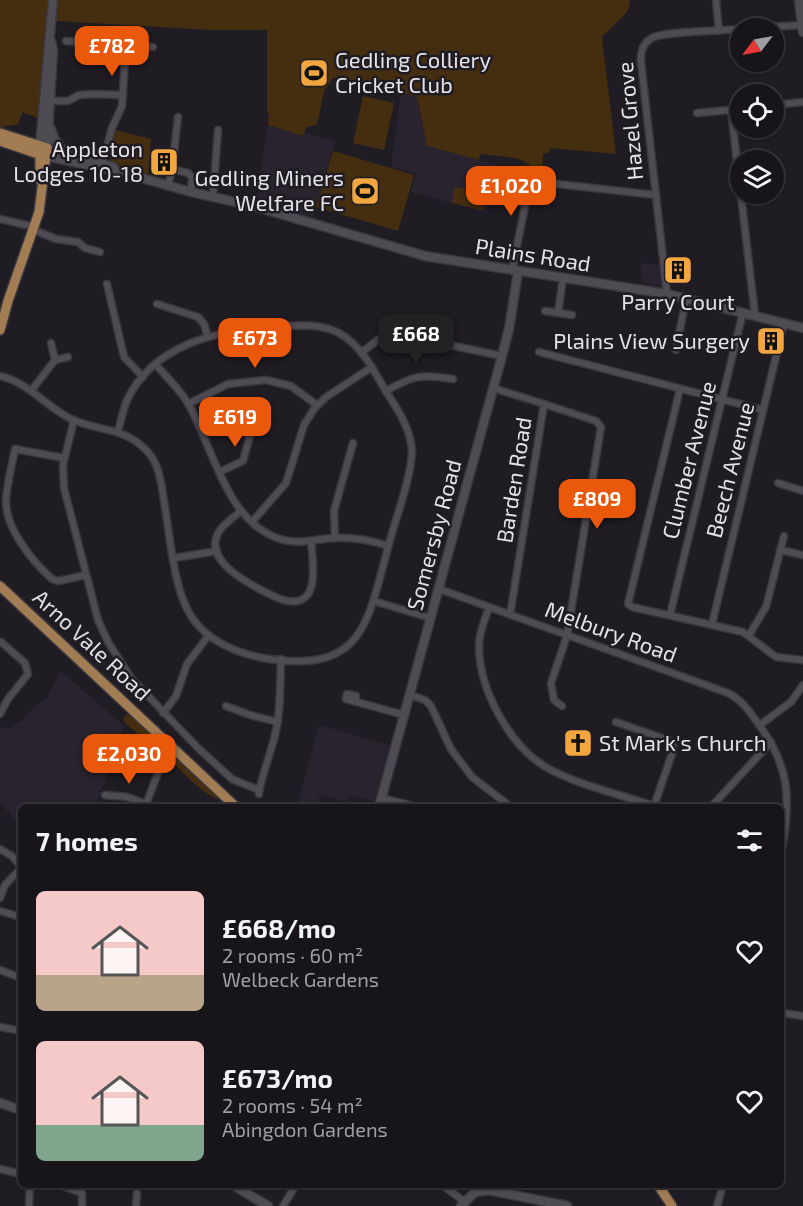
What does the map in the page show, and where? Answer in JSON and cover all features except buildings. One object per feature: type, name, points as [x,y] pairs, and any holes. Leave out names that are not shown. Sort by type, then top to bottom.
[{"type":"main road","points":[[0,133],[43,151]]},
{"type":"main road","points":[[0,141],[43,151]]},
{"type":"main road","points":[[0,330],[4,301],[35,229],[42,200],[43,151]]},
{"type":"main road","name":"Arno Vale Road","points":[[0,586],[233,804]]},
{"type":"main road","points":[[660,1188],[672,1206]]},
{"type":"street","points":[[43,151],[49,120],[53,0]]},
{"type":"street","points":[[716,0],[719,31]]},
{"type":"street","points":[[784,29],[802,29],[799,0]]},
{"type":"street","name":"Hazel Grove","points":[[667,294],[640,62],[642,48],[645,43],[657,36],[730,30]]},
{"type":"street","points":[[43,151],[48,49],[51,41]]},
{"type":"street","points":[[66,41],[97,47],[153,47]]},
{"type":"street","points":[[101,166],[112,128],[122,106],[126,46]]},
{"type":"street","points":[[50,101],[68,101],[79,95],[123,95]]},
{"type":"street","points":[[784,104],[803,102]]},
{"type":"street","points":[[697,113],[730,110]]},
{"type":"street","points":[[168,186],[178,117]]},
{"type":"street","points":[[49,120],[54,138],[65,153]]},
{"type":"street","points":[[213,197],[218,130]]},
{"type":"street","points":[[734,138],[755,315]]},
{"type":"street","name":"Plains Road","points":[[43,151],[65,153],[101,166]]},
{"type":"street","name":"Plains Road","points":[[43,151],[168,186],[270,211],[425,256],[667,294],[803,328]]},
{"type":"street","points":[[172,169],[188,173],[192,177],[191,192]]},
{"type":"street","points":[[515,271],[530,181],[656,195]]},
{"type":"street","points":[[0,219],[35,229],[56,239],[78,242],[85,248],[100,252]]},
{"type":"street","name":"Somersby Road","points":[[380,804],[509,329],[515,271]]},
{"type":"street","points":[[558,313],[563,278]]},
{"type":"street","points":[[107,284],[124,357],[143,377]]},
{"type":"street","points":[[676,350],[686,299]]},
{"type":"street","points":[[160,302],[198,317],[204,324],[208,337]]},
{"type":"street","points":[[545,311],[572,315]]},
{"type":"street","name":"Clumber Avenue","points":[[669,615],[743,312]]},
{"type":"street","name":"Beech Avenue","points":[[711,624],[784,323]]},
{"type":"street","points":[[0,376],[15,380],[51,407],[74,420],[118,431],[138,442],[148,452],[156,464],[160,478],[174,558],[186,606],[196,623],[209,635],[224,645],[261,657],[310,660],[340,651],[362,631],[374,601],[412,452],[407,427],[362,352],[340,334],[316,326],[239,330],[208,337],[179,348],[143,377],[127,402],[118,431]]},
{"type":"street","points":[[362,352],[382,338],[397,334],[502,356]]},
{"type":"street","points":[[51,343],[55,360]]},
{"type":"street","points":[[539,352],[763,410]]},
{"type":"street","points":[[31,391],[55,360],[68,357]]},
{"type":"street","points":[[156,365],[188,404],[219,472],[241,511],[252,522],[265,532],[280,539],[300,542],[335,538],[370,540],[388,546]]},
{"type":"street","points":[[252,522],[286,483],[304,425],[317,405],[372,367]]},
{"type":"street","points":[[386,391],[407,379],[417,377],[432,376],[453,379]]},
{"type":"street","points":[[188,404],[228,384],[266,380],[291,386],[317,405]]},
{"type":"street","name":"Barden Road","points":[[493,388],[544,404],[510,615]]},
{"type":"street","points":[[680,389],[628,604],[632,607],[743,632],[776,657],[803,660]]},
{"type":"street","points":[[544,404],[596,421],[601,425],[567,636],[551,683],[554,700],[562,706]]},
{"type":"street","points":[[74,420],[64,458],[64,488],[100,625],[111,650],[131,678],[228,776],[259,792],[278,722],[281,659]]},
{"type":"street","points":[[219,472],[243,461],[253,425]]},
{"type":"street","points":[[335,538],[334,511],[352,443]]},
{"type":"street","points":[[7,447],[64,458]]},
{"type":"street","points":[[15,449],[6,500],[11,527],[25,548],[52,579],[57,581],[86,575]]},
{"type":"street","points":[[778,483],[803,491]]},
{"type":"street","points":[[241,511],[220,530],[217,551],[222,563],[228,569],[275,597],[292,601],[304,597],[314,583],[311,541]]},
{"type":"street","points":[[749,635],[766,607],[784,536]]},
{"type":"street","points":[[780,550],[803,555]]},
{"type":"street","points":[[174,558],[217,551]]},
{"type":"street","name":"Melbury Road","points":[[439,589],[731,694],[742,702],[760,725],[781,762],[785,780],[784,838]]},
{"type":"street","points":[[374,601],[430,618]]},
{"type":"street","points":[[489,608],[480,638],[482,669],[496,708],[520,745],[538,762],[553,770],[649,804]]},
{"type":"street","points":[[164,713],[176,696],[187,664],[209,635]]},
{"type":"street","points":[[0,714],[28,674],[24,663],[1,642]]},
{"type":"street","points":[[760,725],[795,698],[803,685]]},
{"type":"street","points":[[410,695],[425,700],[431,706],[451,749],[472,777],[507,804]]},
{"type":"street","points":[[355,702],[404,715]]},
{"type":"street","points":[[229,704],[250,715],[278,722]]},
{"type":"street","points":[[616,722],[668,740],[674,747],[656,804]]},
{"type":"street","points":[[714,804],[771,742]]},
{"type":"street","points":[[147,804],[161,765]]},
{"type":"street","points":[[105,795],[115,793],[143,804]]},
{"type":"street","points":[[382,798],[405,804]]},
{"type":"street","points":[[0,849],[12,856],[18,863]]},
{"type":"street","points":[[0,898],[5,885],[18,870]]},
{"type":"street","points":[[0,911],[18,916]]},
{"type":"street","points":[[1,972],[18,977]]},
{"type":"street","points":[[784,1013],[803,1016]]},
{"type":"street","points":[[0,1027],[18,1030]]},
{"type":"street","points":[[12,1037],[18,1030]]},
{"type":"street","points":[[0,1103],[18,1109]]},
{"type":"street","points":[[0,1169],[18,1173]]},
{"type":"street","points":[[29,1206],[30,1188]]},
{"type":"street","points":[[68,1188],[82,1193],[82,1206]]},
{"type":"street","points":[[238,1188],[268,1206]]},
{"type":"street","points":[[283,1206],[294,1188]]},
{"type":"street","points":[[445,1188],[463,1204],[475,1188],[567,1206]]},
{"type":"street","points":[[717,1206],[722,1188]]},
{"type":"street","points":[[136,1206],[137,1193]]},
{"type":"shaded area","points":[[0,0],[48,0],[40,119],[23,112],[18,124],[0,127]]},
{"type":"shaded area","points":[[58,0],[630,0],[628,11],[602,37],[616,154],[551,148],[549,152],[543,154],[542,174],[536,173],[526,162],[511,157],[480,154],[479,160],[427,146],[417,97],[359,82],[333,78],[324,91],[317,125],[306,127],[303,136],[268,125],[267,30],[211,30],[56,21]]},
{"type":"shaded area","points":[[401,93],[417,97],[427,146],[498,165],[485,212],[411,192],[416,174],[391,166]]},
{"type":"shaded area","points":[[363,96],[394,103],[384,150],[353,143]]},
{"type":"shaded area","points":[[268,125],[303,136],[304,132],[335,141],[313,217],[256,201]]},
{"type":"shaded area","points":[[115,130],[151,139],[148,174],[112,163],[109,155]]},
{"type":"shaded area","name":"Gedling Miners Welfare FC","points":[[333,151],[414,175],[398,231],[316,207]]},
{"type":"shaded area","points":[[455,187],[486,194],[482,210],[452,203]]},
{"type":"shaded area","points":[[640,263],[660,265],[662,286],[642,282]]},
{"type":"shaded area","points":[[61,671],[124,726],[96,804],[18,804],[18,823],[0,803],[0,731],[1,727],[12,729],[13,724],[22,721],[26,714],[46,698]]},
{"type":"shaded area","points":[[127,714],[132,718],[134,716],[223,800],[201,789],[126,724],[123,719]]},
{"type":"shaded area","points":[[319,725],[391,746],[376,802],[349,795],[347,802],[320,795],[317,804],[298,804]]},
{"type":"place","name":"Gedling Colliery Cricket Club","points":[[314,73]]},
{"type":"place","name":"Appleton Lodges 10-18","points":[[164,162]]},
{"type":"place","name":"Gedling Miners Welfare FC","points":[[365,191]]},
{"type":"place","name":"Parry Court","points":[[678,270]]},
{"type":"place","name":"Plains View Surgery","points":[[771,341]]},
{"type":"place","name":"St Mark's Church","points":[[578,743]]}]
